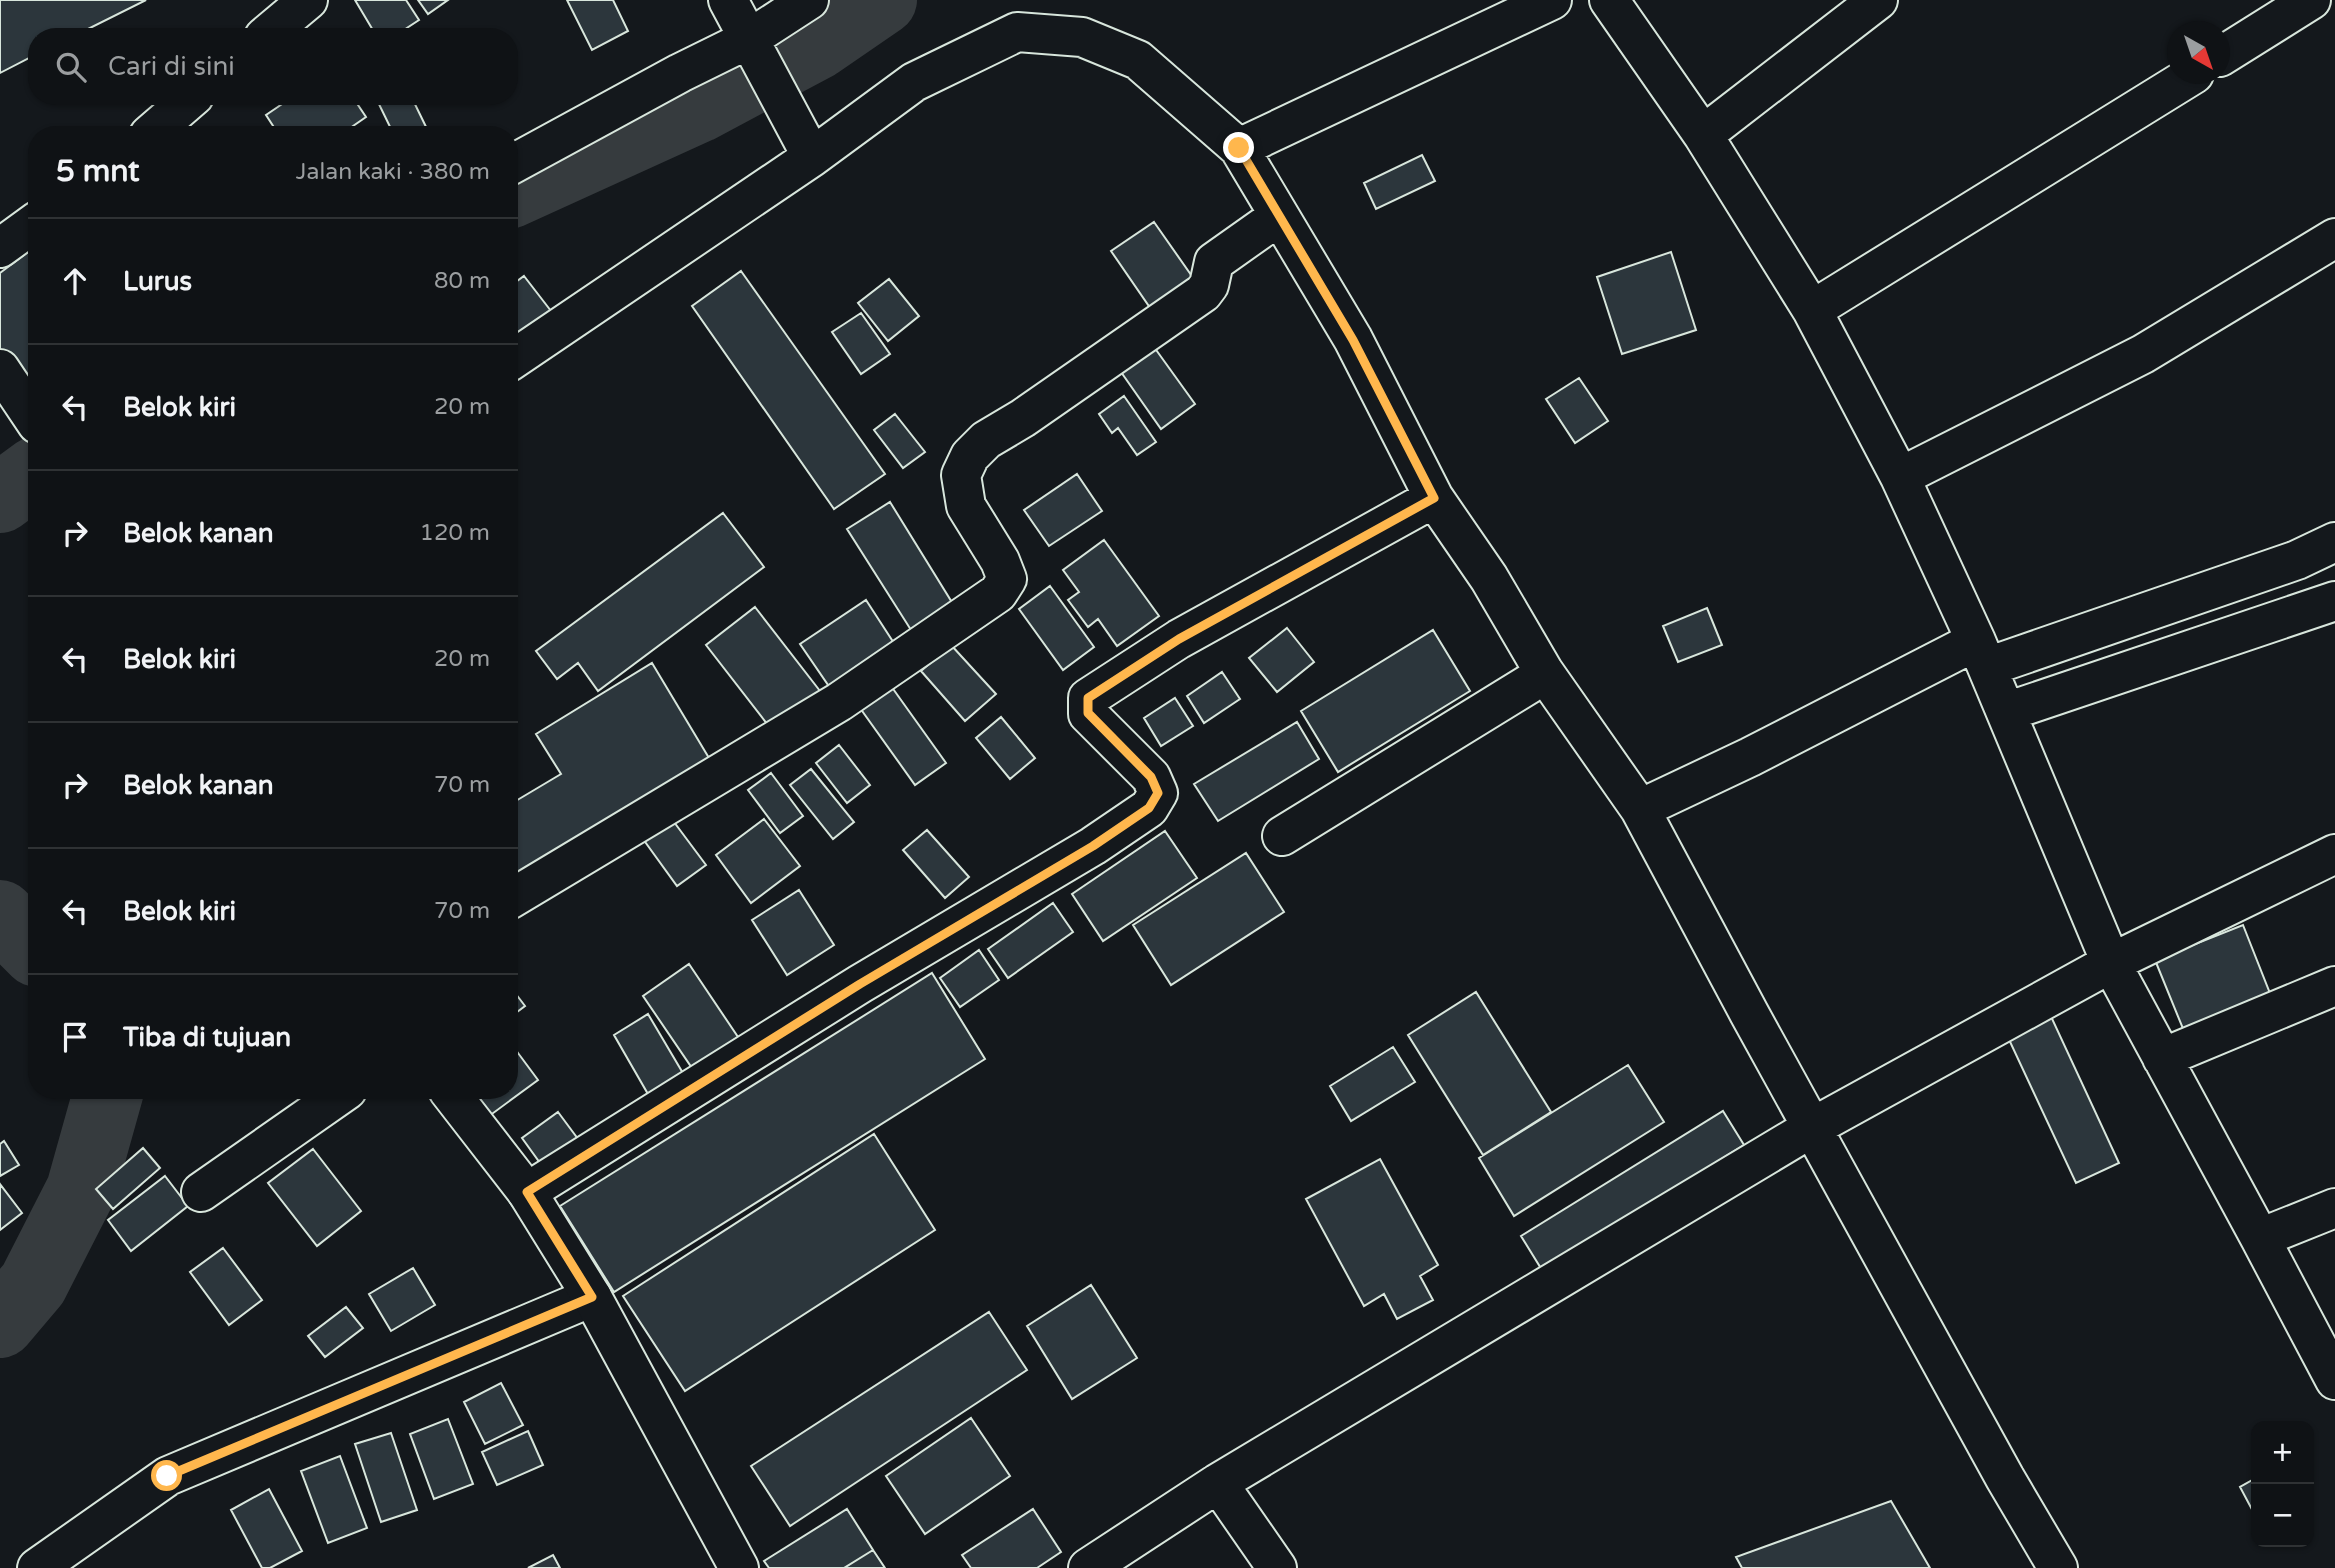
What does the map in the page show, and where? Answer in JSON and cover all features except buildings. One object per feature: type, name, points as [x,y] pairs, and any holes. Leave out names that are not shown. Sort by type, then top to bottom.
[{"type":"street","points":[[275,28],[309,0]]},
{"type":"street","points":[[728,0],[811,157]]},
{"type":"street","points":[[518,161],[680,73],[755,49],[809,0]]},
{"type":"street","points":[[1239,148],[1552,0]]},
{"type":"street","points":[[1609,0],[1703,135],[1812,310],[1900,477],[1981,654],[2111,963],[2335,1380]]},
{"type":"street","points":[[1703,135],[1878,0]]},
{"type":"street","points":[[2230,51],[2312,0]]},
{"type":"street","points":[[518,356],[811,157],[914,82],[1017,32],[1082,37],[1138,60],[1239,148],[1353,340],[1434,498],[1489,578],[1544,673],[1640,809],[2005,1478],[2058,1568]]},
{"type":"street","points":[[1812,310],[2178,84]]},
{"type":"street","points":[[159,126],[184,105]]},
{"type":"street","points":[[518,895],[839,702],[998,593],[1007,579],[1000,561],[966,506],[961,475],[970,456],[986,440],[1034,411],[1203,293],[1209,285],[1214,262],[1279,216]]},
{"type":"street","points":[[0,248],[28,227]]},
{"type":"street","points":[[1900,477],[2143,354],[2335,238]]},
{"type":"street","points":[[527,1192],[860,984],[1093,846],[1149,808],[1158,793],[1151,777],[1088,713],[1088,698],[1179,639],[1434,498]]},
{"type":"street","points":[[1640,809],[1761,751],[1981,654],[2297,560],[2335,542]]},
{"type":"street","points":[[2006,712],[2335,601]]},
{"type":"street","points":[[1282,836],[1544,673]]},
{"type":"street","points":[[1088,1568],[1217,1483],[1813,1128],[2111,963],[2335,854]]},
{"type":"street","points":[[2162,1058],[2335,986]]},
{"type":"street","points":[[201,1192],[334,1099]]},
{"type":"street","points":[[455,1099],[527,1192],[592,1297],[739,1568]]},
{"type":"street","points":[[2260,1238],[2335,1208]]},
{"type":"street","points":[[37,1568],[167,1476],[592,1297]]},
{"type":"street","points":[[1217,1483],[1277,1568]]},
{"type":"waterway","points":[[518,190],[698,108],[818,44],[882,0]]},
{"type":"waterway","points":[[0,498],[28,478]]},
{"type":"waterway","points":[[0,915],[28,943]]},
{"type":"waterway","points":[[0,1323],[33,1284],[81,1190],[106,1099]]},
{"type":"route","points":[[167,1476],[592,1297],[527,1192],[860,984],[1093,846],[1149,808],[1158,793],[1151,777],[1088,713],[1088,698],[1179,639],[1434,498],[1353,340],[1239,148]]}]
